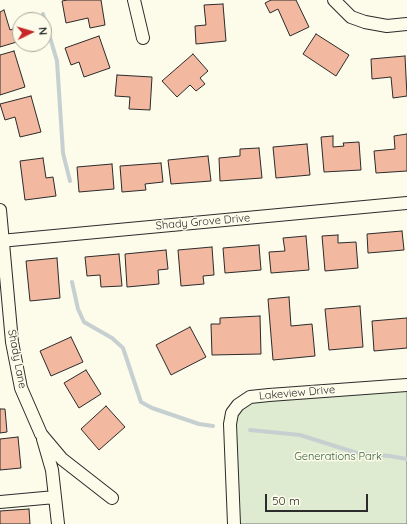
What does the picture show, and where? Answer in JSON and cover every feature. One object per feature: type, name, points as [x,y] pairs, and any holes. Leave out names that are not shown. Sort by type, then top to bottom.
[{"type":"street","points":[[134,0],[143,38]]},
{"type":"street","points":[[334,0],[351,17],[365,22],[387,26],[407,24]]},
{"type":"street","name":"Shady Grove Drive","points":[[2,241],[407,203]]},
{"type":"street","name":"Shady Lane","points":[[0,210],[12,342],[21,388],[41,434],[62,459],[112,498]]},
{"type":"street","name":"Lakeview Drive","points":[[234,524],[230,424],[232,413],[238,405],[250,398],[269,395],[407,385]]},
{"type":"street","points":[[41,434],[52,470],[58,524]]},
{"type":"street","points":[[0,502],[55,497]]},
{"type":"green space","name":"Generations Park","points":[[407,385],[407,524],[234,524],[230,424],[250,397]]},
{"type":"building","points":[[101,0],[105,25],[90,28],[88,18],[66,23],[62,1]]},
{"type":"building","points":[[271,0],[296,0],[309,27],[290,36],[278,9],[270,13],[265,3]]},
{"type":"building","points":[[223,4],[226,41],[196,44],[195,26],[206,25],[204,5]]},
{"type":"building","points":[[4,10],[10,30],[12,29],[12,43],[0,47],[0,12]]},
{"type":"building","points":[[316,34],[349,55],[336,76],[303,54]]},
{"type":"building","points":[[99,36],[110,68],[84,77],[79,62],[71,65],[65,48]]},
{"type":"building","points":[[14,52],[25,87],[0,95],[0,55]]},
{"type":"building","points":[[193,54],[208,71],[200,78],[205,84],[196,91],[190,85],[177,97],[162,81]]},
{"type":"building","points":[[405,56],[407,96],[393,98],[391,77],[372,79],[371,59]]},
{"type":"building","points":[[117,75],[152,77],[150,110],[129,109],[130,97],[115,96]]},
{"type":"building","points":[[31,96],[41,132],[20,137],[15,117],[5,120],[0,104]]},
{"type":"building","points":[[407,134],[407,171],[376,173],[374,151],[395,149],[394,136]]},
{"type":"building","points":[[333,136],[333,147],[344,146],[343,143],[359,142],[361,170],[324,172],[321,137]]},
{"type":"building","points":[[307,144],[310,175],[276,178],[273,147]]},
{"type":"building","points":[[259,148],[262,178],[220,181],[219,158],[240,156],[240,149]]},
{"type":"building","points":[[208,156],[211,181],[171,184],[168,160]]},
{"type":"building","points":[[43,158],[46,178],[53,177],[56,196],[25,200],[20,161]]},
{"type":"building","points":[[161,163],[163,182],[145,184],[146,190],[122,192],[120,166]]},
{"type":"building","points":[[112,164],[114,189],[79,192],[77,167]]},
{"type":"building","points":[[402,231],[404,250],[368,253],[367,234]]},
{"type":"building","points":[[338,235],[338,243],[356,242],[358,268],[325,271],[322,236]]},
{"type":"building","points":[[306,236],[309,270],[271,273],[269,252],[285,251],[283,238]]},
{"type":"building","points":[[259,245],[261,270],[225,273],[223,248]]},
{"type":"building","points":[[212,247],[214,275],[203,276],[204,284],[181,286],[178,250]]},
{"type":"building","points":[[166,250],[168,269],[158,270],[159,284],[127,287],[125,254]]},
{"type":"building","points":[[119,254],[122,286],[101,287],[100,275],[87,276],[85,257]]},
{"type":"building","points":[[57,258],[60,298],[30,301],[26,261]]},
{"type":"building","points":[[289,297],[291,326],[312,324],[315,356],[273,360],[268,299]]},
{"type":"building","points":[[360,306],[363,347],[329,350],[325,309]]},
{"type":"building","points":[[260,316],[261,354],[212,355],[211,324],[220,324],[220,318]]},
{"type":"building","points":[[407,318],[407,348],[374,351],[372,321]]},
{"type":"building","points":[[190,327],[206,357],[171,375],[156,345]]},
{"type":"building","points":[[71,337],[83,362],[51,376],[40,351]]},
{"type":"building","points":[[86,370],[101,394],[79,408],[64,383]]},
{"type":"building","points":[[106,406],[125,427],[99,450],[81,429]]},
{"type":"building","points":[[0,409],[5,409],[7,432],[0,433]]},
{"type":"building","points":[[18,437],[21,468],[0,470],[0,439]]},
{"type":"building","points":[[29,509],[30,524],[0,524],[0,511]]},
{"type":"waterway","points":[[52,44],[57,61],[63,153],[70,181]]},
{"type":"waterway","points":[[72,282],[78,309],[84,322],[112,338],[123,348],[141,402],[152,408],[199,424],[213,426]]},
{"type":"waterway","points":[[250,430],[300,435],[357,453],[407,459]]}]
